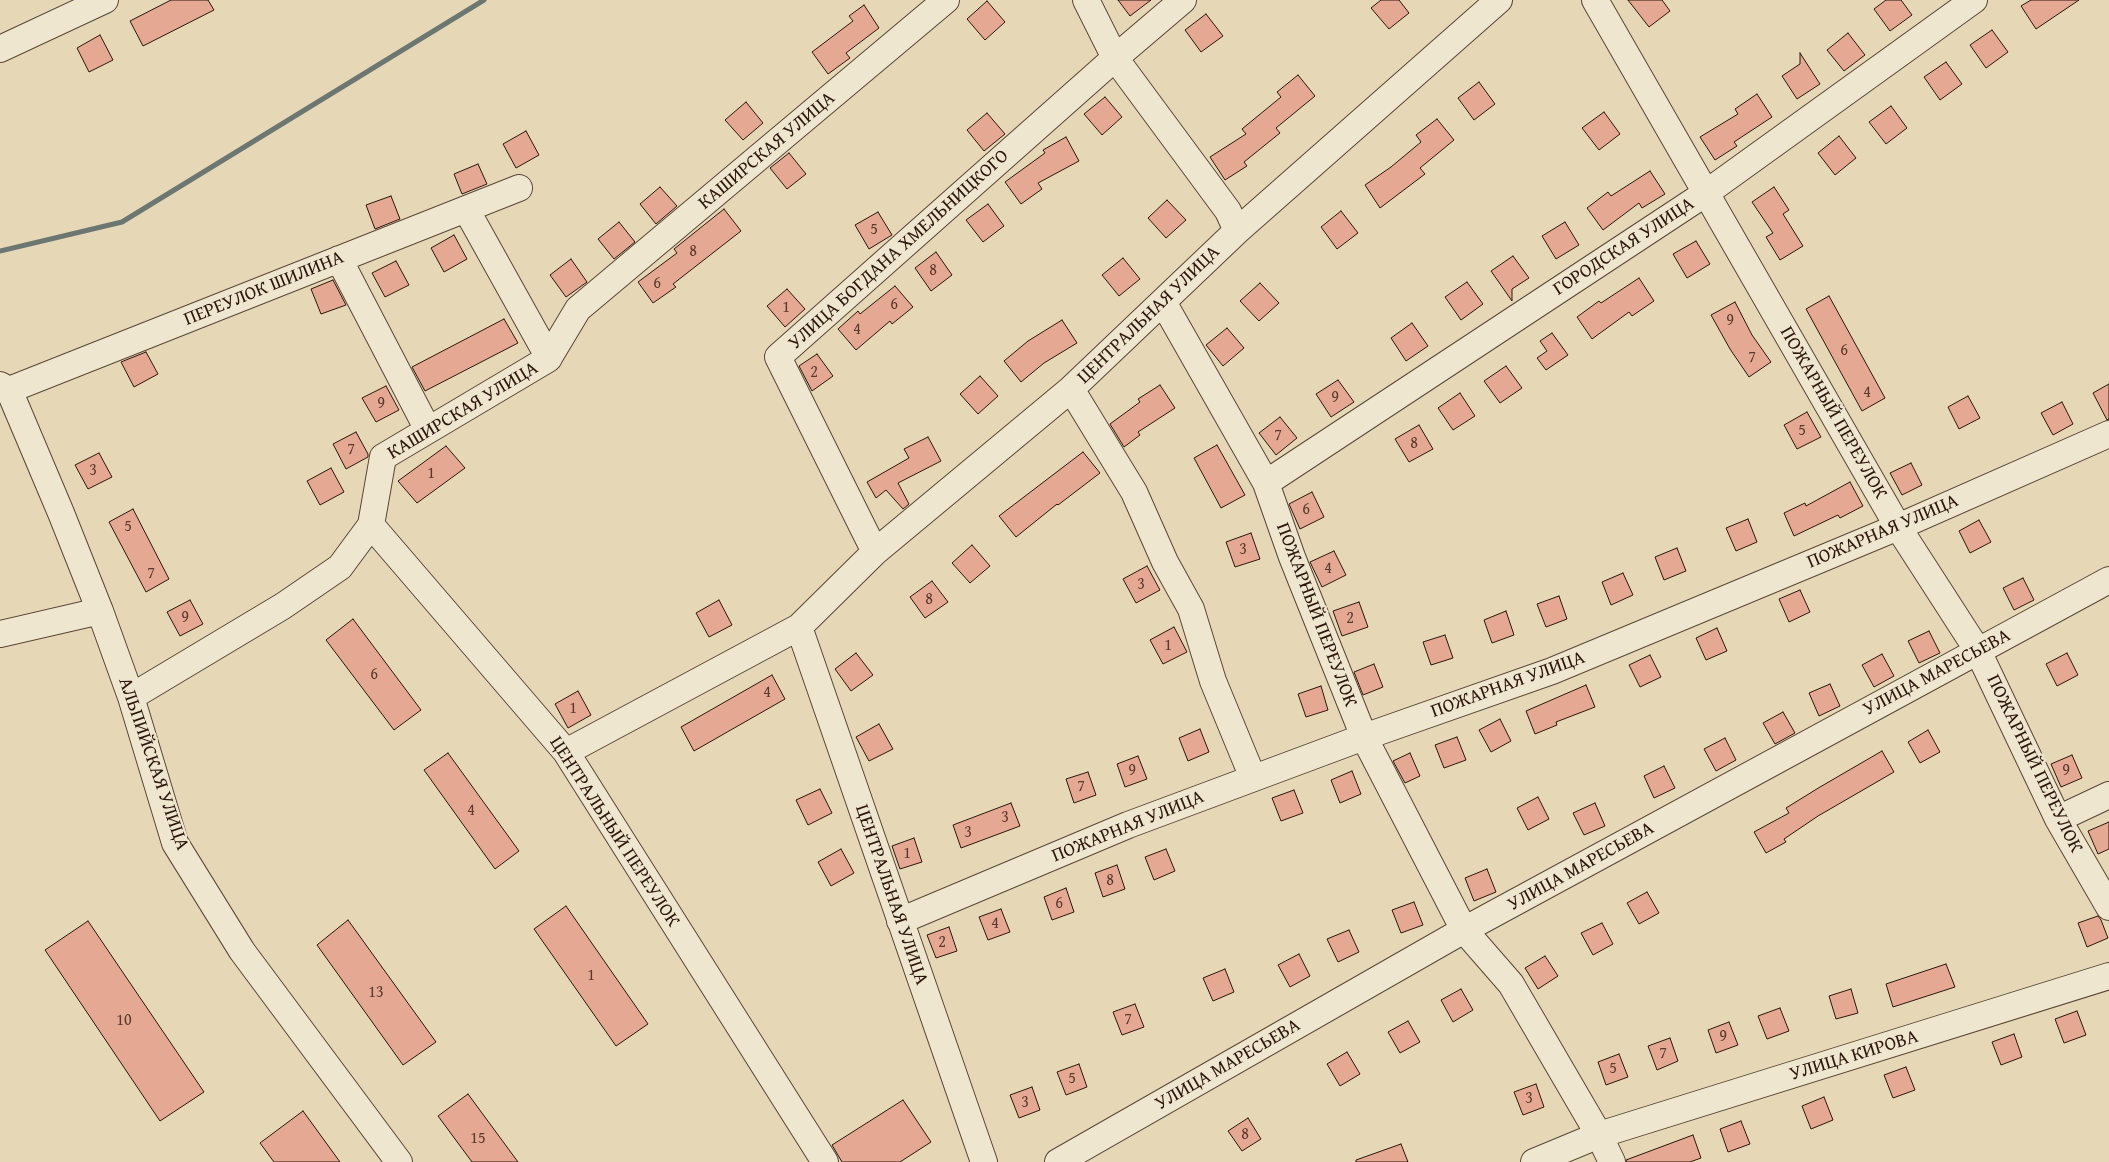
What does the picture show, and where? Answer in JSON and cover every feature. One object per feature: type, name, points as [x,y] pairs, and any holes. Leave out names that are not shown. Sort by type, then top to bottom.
[{"type":"street","points":[[0,49],[105,0]]},
{"type":"street","name":"КАШИРСКАЯ УЛИЦА","points":[[131,697],[282,606],[340,567],[371,525],[382,457],[549,358],[578,309],[946,0]]},
{"type":"street","points":[[1086,0],[1115,58],[1228,210],[1237,231]]},
{"type":"street","name":"УЛИЦА БОГДАНА ХМЕЛЬНИЦКОГО","points":[[875,552],[778,357],[1183,0]]},
{"type":"street","name":"ЦЕНТРАЛЬНАЯ УЛИЦА","points":[[566,752],[799,628],[875,552],[1071,390],[1237,231],[1498,0]]},
{"type":"street","name":"ПОЖАРНЫЙ ПЕРЕУЛОК","points":[[1595,0],[1898,526],[1978,651],[2058,819],[2109,907]]},
{"type":"street","name":"ГОРОДСКАЯ УЛИЦА","points":[[1266,483],[1706,193],[1974,0]]},
{"type":"street","name":"ПЕРЕУЛОК ШИЛИНА","points":[[4,387],[339,259],[518,188]]},
{"type":"street","points":[[466,209],[549,358]]},
{"type":"street","points":[[339,259],[428,430]]},
{"type":"street","name":"ПОЖАРНЫЙ ПЕРЕУЛОК","points":[[1163,302],[1266,483],[1292,557],[1364,737],[1464,930]]},
{"type":"street","name":"АЛЬПИЙСКАЯ УЛИЦА","points":[[4,387],[61,513],[100,611],[131,697],[175,843],[242,951],[399,1162]]},
{"type":"street","points":[[1071,390],[1134,492],[1165,562],[1191,609],[1213,681],[1253,778]]},
{"type":"street","name":"ПОЖАРНАЯ УЛИЦА","points":[[900,921],[1128,825],[1364,737],[1552,671],[1898,526],[2109,434]]},
{"type":"street","name":"ЦЕНТРАЛЬНЫЙ ПЕРЕУЛОК","points":[[371,525],[566,752],[825,1162]]},
{"type":"street","name":"УЛИЦА МАРЕСЬЕВА","points":[[1058,1162],[1464,930],[2109,580]]},
{"type":"street","points":[[0,634],[100,611]]},
{"type":"street","name":"ЦЕНТРАЛЬНАЯ УЛИЦА","points":[[799,628],[984,1162]]},
{"type":"street","points":[[2058,819],[2109,795]]},
{"type":"street","points":[[1464,930],[1511,984],[1599,1135],[1612,1162]]},
{"type":"street","name":"УЛИЦА КИРОВА","points":[[1534,1162],[1599,1135],[2109,976]]},
{"type":"building","points":[[171,0],[208,0],[214,10],[143,46],[130,21]]},
{"type":"building","points":[[1118,0],[1151,0],[1130,16]]},
{"type":"building","points":[[1381,0],[1399,0],[1409,13],[1389,29],[1371,8]]},
{"type":"building","points":[[1628,0],[1662,0],[1670,11],[1649,27]]},
{"type":"building","points":[[1886,0],[1901,0],[1912,15],[1890,31],[1874,9]]},
{"type":"building","points":[[2031,0],[2079,0],[2036,29],[2021,6]]},
{"type":"building","points":[[987,1],[1005,22],[985,40],[967,19]]},
{"type":"building","points":[[864,5],[879,28],[846,53],[850,58],[828,74],[812,52],[853,21],[849,16]]},
{"type":"building","points":[[1206,14],[1223,36],[1201,52],[1185,30]]},
{"type":"building","points":[[1992,30],[2008,52],[1986,68],[1970,45]]},
{"type":"building","points":[[1848,33],[1865,55],[1844,71],[1827,50]]},
{"type":"building","points":[[100,35],[113,60],[89,72],[77,48]]},
{"type":"building","points":[[1800,53],[1820,84],[1797,99],[1782,76],[1800,64]]},
{"type":"building","points":[[1946,62],[1962,84],[1940,100],[1924,77]]},
{"type":"building","points":[[1298,75],[1315,96],[1276,128],[1280,133],[1244,162],[1247,166],[1225,180],[1210,157],[1246,134],[1242,129],[1281,97],[1277,92]]},
{"type":"building","points":[[1479,82],[1495,104],[1474,120],[1458,98]]},
{"type":"building","points":[[1757,94],[1772,117],[1734,142],[1737,146],[1715,160],[1700,137],[1738,114],[1735,109]]},
{"type":"building","points":[[1105,97],[1122,117],[1102,135],[1084,114]]},
{"type":"building","points":[[746,102],[763,123],[743,140],[725,120]]},
{"type":"building","points":[[1891,106],[1907,128],[1886,144],[1869,122]]},
{"type":"building","points":[[1604,112],[1620,134],[1599,150],[1582,128]]},
{"type":"building","points":[[987,113],[1005,134],[984,151],[967,130]]},
{"type":"building","points":[[1437,119],[1454,140],[1420,168],[1425,174],[1380,208],[1365,185],[1391,167],[1421,142],[1416,135]]},
{"type":"building","points":[[526,131],[539,155],[516,168],[503,144]]},
{"type":"building","points":[[1839,136],[1856,158],[1835,175],[1818,153]]},
{"type":"building","points":[[1066,137],[1079,161],[1038,183],[1042,189],[1021,204],[1005,182],[1045,153],[1043,150]]},
{"type":"building","points":[[789,153],[806,174],[787,189],[770,168]]},
{"type":"building","points":[[478,164],[487,184],[462,194],[454,174]]},
{"type":"building","points":[[1650,171],[1665,194],[1642,208],[1639,203],[1603,230],[1587,208],[1608,192],[1611,196]]},
{"type":"building","points":[[660,187],[677,206],[656,224],[640,204]]},
{"type":"building","points":[[1774,187],[1789,210],[1783,214],[1803,246],[1780,260],[1766,237],[1773,233],[1752,202]]},
{"type":"building","points":[[391,196],[400,219],[375,229],[366,205]]},
{"type":"building","points":[[1167,200],[1186,220],[1166,238],[1148,218]]},
{"type":"building","points":[[988,204],[1004,226],[983,242],[966,220]]},
{"type":"building","points":[[724,209],[741,231],[673,284],[676,287],[653,303],[638,282],[677,253],[674,249]]},
{"type":"building","points":[[1341,211],[1358,233],[1337,249],[1321,227]]},
{"type":"building","points":[[878,212],[892,235],[869,249],[855,225]]},
{"type":"building","points":[[619,222],[635,242],[614,259],[598,239]]},
{"type":"building","points":[[1565,222],[1579,245],[1556,259],[1542,236]]},
{"type":"building","points":[[454,235],[467,259],[444,272],[431,248]]},
{"type":"building","points":[[1696,241],[1710,264],[1687,278],[1673,254]]},
{"type":"building","points":[[936,252],[952,275],[931,291],[915,268]]},
{"type":"building","points":[[1513,256],[1529,278],[1512,289],[1512,301],[1491,271]]},
{"type":"building","points":[[1123,258],[1140,279],[1119,296],[1102,275]]},
{"type":"building","points":[[571,259],[587,282],[566,297],[550,275]]},
{"type":"building","points":[[396,261],[409,285],[385,297],[372,273]]},
{"type":"building","points":[[1639,278],[1654,301],[1632,316],[1629,312],[1592,339],[1577,317],[1599,301],[1601,303]]},
{"type":"building","points":[[333,280],[346,305],[321,314],[311,289]]},
{"type":"building","points":[[1467,282],[1483,304],[1461,320],[1445,297]]},
{"type":"building","points":[[1260,283],[1279,303],[1259,321],[1240,301]]},
{"type":"building","points":[[895,286],[913,307],[892,324],[890,321],[856,350],[838,329],[858,311],[860,314]]},
{"type":"building","points":[[787,289],[805,309],[785,327],[767,306]]},
{"type":"building","points":[[1829,296],[1885,398],[1862,411],[1806,309]]},
{"type":"building","points":[[1735,302],[1752,335],[1771,362],[1749,377],[1730,349],[1711,315]]},
{"type":"building","points":[[504,319],[518,343],[425,391],[412,367]]},
{"type":"building","points":[[1062,320],[1077,343],[1044,363],[1021,382],[1004,361],[1028,341]]},
{"type":"building","points":[[1412,323],[1428,346],[1406,361],[1391,338]]},
{"type":"building","points":[[1227,328],[1244,348],[1223,366],[1206,345]]},
{"type":"building","points":[[1552,333],[1568,355],[1546,370],[1537,358],[1547,351],[1540,341]]},
{"type":"building","points":[[146,352],[158,374],[134,387],[121,362]]},
{"type":"building","points":[[817,354],[833,376],[812,391],[799,366]]},
{"type":"building","points":[[1506,366],[1522,388],[1500,403],[1484,381]]},
{"type":"building","points":[[980,376],[998,396],[978,414],[960,394]]},
{"type":"building","points":[[1338,380],[1354,402],[1331,417],[1316,394]]},
{"type":"building","points":[[2109,384],[2109,419],[2107,420],[2093,393]]},
{"type":"building","points":[[1160,385],[1175,408],[1138,432],[1140,435],[1124,447],[1110,424],[1140,402],[1138,399]]},
{"type":"building","points":[[386,386],[399,410],[376,422],[362,398]]},
{"type":"building","points":[[1460,393],[1475,416],[1453,430],[1438,408]]},
{"type":"building","points":[[1968,396],[1980,418],[1959,429],[1948,407]]},
{"type":"building","points":[[2062,402],[2073,424],[2053,435],[2041,413]]},
{"type":"building","points":[[1807,412],[1821,437],[1797,449],[1784,425]]},
{"type":"building","points":[[1280,417],[1297,438],[1276,455],[1259,433]]},
{"type":"building","points":[[1419,425],[1433,449],[1409,462],[1395,439]]},
{"type":"building","points":[[356,432],[368,457],[346,469],[333,444]]},
{"type":"building","points":[[928,437],[941,461],[898,483],[909,504],[903,509],[886,490],[876,498],[867,482],[909,458],[904,449]]},
{"type":"building","points":[[1217,445],[1245,495],[1221,508],[1194,458]]},
{"type":"building","points":[[446,446],[465,468],[417,503],[398,481]]},
{"type":"building","points":[[1083,452],[1100,473],[1016,537],[999,516]]},
{"type":"building","points":[[99,453],[112,477],[88,489],[75,465]]},
{"type":"building","points":[[1911,463],[1922,485],[1902,495],[1890,473]]},
{"type":"building","points":[[331,468],[344,492],[320,505],[307,481]]},
{"type":"building","points":[[1850,482],[1863,506],[1840,518],[1838,515],[1794,536],[1784,513],[1805,503],[1806,506]]},
{"type":"building","points":[[1312,492],[1324,517],[1300,529],[1289,504]]},
{"type":"building","points":[[133,509],[169,579],[146,592],[109,522]]},
{"type":"building","points":[[1748,519],[1757,542],[1736,551],[1726,528]]},
{"type":"building","points":[[1979,520],[1991,542],[1970,553],[1959,531]]},
{"type":"building","points":[[1251,533],[1260,559],[1235,567],[1226,542]]},
{"type":"building","points":[[972,545],[990,566],[970,583],[952,563]]},
{"type":"building","points":[[1677,548],[1686,571],[1664,580],[1655,557]]},
{"type":"building","points":[[1334,551],[1346,575],[1322,587],[1310,562]]},
{"type":"building","points":[[1147,566],[1160,590],[1136,603],[1123,579]]},
{"type":"building","points":[[1623,573],[1633,595],[1611,605],[1602,582]]},
{"type":"building","points":[[2023,578],[2034,600],[2014,610],[2003,588]]},
{"type":"building","points":[[932,581],[948,602],[925,618],[910,597]]},
{"type":"building","points":[[1800,590],[1810,612],[1789,622],[1779,599]]},
{"type":"building","points":[[1559,596],[1567,619],[1546,627],[1537,604]]},
{"type":"building","points":[[190,600],[203,624],[180,636],[167,612]]},
{"type":"building","points":[[719,600],[732,625],[709,637],[696,613]]},
{"type":"building","points":[[1359,602],[1368,627],[1342,636],[1333,611]]},
{"type":"building","points":[[1506,611],[1514,635],[1492,643],[1484,620]]},
{"type":"building","points":[[353,619],[421,710],[394,730],[326,640]]},
{"type":"building","points":[[1174,627],[1187,652],[1163,664],[1150,640]]},
{"type":"building","points":[[1717,628],[1727,651],[1706,660],[1696,638]]},
{"type":"building","points":[[1929,631],[1940,653],[1919,663],[1908,641]]},
{"type":"building","points":[[1445,635],[1453,658],[1431,665],[1423,642]]},
{"type":"building","points":[[856,653],[873,675],[851,691],[835,669]]},
{"type":"building","points":[[2067,653],[2078,675],[2057,686],[2046,664]]},
{"type":"building","points":[[1882,654],[1894,676],[1874,687],[1862,665]]},
{"type":"building","points":[[1650,655],[1661,677],[1640,687],[1629,665]]},
{"type":"building","points":[[1374,664],[1383,687],[1363,695],[1354,672]]},
{"type":"building","points":[[772,675],[785,699],[694,751],[681,727]]},
{"type":"building","points":[[1830,684],[1840,706],[1819,716],[1809,693]]},
{"type":"building","points":[[1586,685],[1595,707],[1556,722],[1557,725],[1535,734],[1526,711]]},
{"type":"building","points":[[1321,686],[1328,710],[1306,717],[1298,694]]},
{"type":"building","points":[[578,691],[591,715],[568,728],[555,704]]},
{"type":"building","points":[[1783,712],[1795,733],[1775,744],[1763,723]]},
{"type":"building","points":[[1500,719],[1511,741],[1491,752],[1479,730]]},
{"type":"building","points":[[879,724],[893,749],[869,761],[856,737]]},
{"type":"building","points":[[1200,729],[1209,752],[1188,761],[1179,738]]},
{"type":"building","points":[[1928,730],[1940,752],[1920,763],[1908,742]]},
{"type":"building","points":[[1457,737],[1466,760],[1444,768],[1435,745]]},
{"type":"building","points":[[1725,738],[1736,760],[1716,771],[1704,749]]},
{"type":"building","points":[[1882,751],[1894,772],[1818,816],[1784,839],[1786,842],[1766,853],[1754,832],[1789,813],[1786,808]]},
{"type":"building","points":[[448,753],[519,851],[495,869],[424,770]]},
{"type":"building","points":[[1410,753],[1420,776],[1405,783],[1393,761]]},
{"type":"building","points":[[2072,755],[2082,778],[2061,787],[2051,764]]},
{"type":"building","points":[[1138,756],[1147,779],[1125,787],[1117,764]]},
{"type":"building","points":[[1664,766],[1675,788],[1654,798],[1644,776]]},
{"type":"building","points":[[1352,771],[1361,794],[1340,803],[1331,780]]},
{"type":"building","points":[[1088,772],[1096,795],[1074,803],[1066,779]]},
{"type":"building","points":[[820,789],[832,813],[808,825],[796,800]]},
{"type":"building","points":[[1294,790],[1303,813],[1281,821],[1272,798]]},
{"type":"building","points":[[1538,797],[1549,819],[1528,830],[1517,808]]},
{"type":"building","points":[[1011,803],[1020,826],[961,848],[953,825]]},
{"type":"building","points":[[1595,803],[1605,826],[1584,835],[1573,813]]},
{"type":"building","points":[[2109,822],[2109,849],[2098,854],[2088,831]]},
{"type":"building","points":[[914,838],[922,862],[900,869],[892,846]]},
{"type":"building","points":[[841,849],[854,873],[831,886],[818,862]]},
{"type":"building","points":[[1166,849],[1175,871],[1154,880],[1145,857]]},
{"type":"building","points":[[1117,865],[1125,889],[1103,897],[1095,873]]},
{"type":"building","points":[[1487,869],[1496,892],[1474,901],[1465,878]]},
{"type":"building","points":[[1066,888],[1074,912],[1052,920],[1044,897]]},
{"type":"building","points":[[1647,892],[1659,913],[1639,924],[1627,903]]},
{"type":"building","points":[[1414,902],[1423,925],[1401,933],[1392,910]]},
{"type":"building","points":[[566,906],[648,1024],[616,1046],[534,929]]},
{"type":"building","points":[[1001,909],[1010,932],[988,940],[979,917]]},
{"type":"building","points":[[2098,916],[2108,938],[2087,947],[2078,923]]},
{"type":"building","points":[[348,920],[436,1042],[403,1065],[317,945]]},
{"type":"building","points":[[88,921],[204,1092],[160,1121],[45,950]]},
{"type":"building","points":[[1602,923],[1613,944],[1593,955],[1581,933]]},
{"type":"building","points":[[949,927],[957,951],[936,958],[927,935]]},
{"type":"building","points":[[1349,930],[1359,952],[1338,962],[1327,939]]},
{"type":"building","points":[[1299,954],[1310,976],[1290,987],[1278,965]]},
{"type":"building","points":[[1545,956],[1558,976],[1538,989],[1525,968]]},
{"type":"building","points":[[1946,964],[1955,987],[1893,1007],[1886,984]]},
{"type":"building","points":[[1225,969],[1234,992],[1213,1001],[1203,978]]},
{"type":"building","points":[[1461,989],[1473,1010],[1453,1022],[1441,1000]]},
{"type":"building","points":[[1851,989],[1858,1013],[1836,1019],[1829,996]]},
{"type":"building","points":[[1135,1004],[1144,1027],[1122,1035],[1113,1012]]},
{"type":"building","points":[[1780,1008],[1789,1031],[1767,1039],[1758,1016]]},
{"type":"building","points":[[2077,1011],[2086,1035],[2064,1043],[2055,1019]]},
{"type":"building","points":[[1408,1021],[1420,1042],[1400,1053],[1388,1032]]},
{"type":"building","points":[[1729,1022],[1738,1045],[1716,1053],[1708,1030]]},
{"type":"building","points":[[2014,1034],[2022,1057],[2001,1065],[1992,1042]]},
{"type":"building","points":[[1670,1038],[1678,1061],[1657,1070],[1648,1046]]},
{"type":"building","points":[[1347,1052],[1360,1074],[1340,1086],[1327,1064]]},
{"type":"building","points":[[1619,1054],[1628,1077],[1606,1085],[1598,1062]]},
{"type":"building","points":[[1079,1064],[1087,1087],[1066,1095],[1057,1072]]},
{"type":"building","points":[[1906,1067],[1915,1090],[1893,1098],[1884,1075]]},
{"type":"building","points":[[1536,1084],[1544,1107],[1523,1115],[1514,1092]]},
{"type":"building","points":[[1032,1087],[1040,1110],[1019,1118],[1010,1095]]},
{"type":"building","points":[[468,1094],[518,1162],[472,1162],[438,1116]]},
{"type":"building","points":[[1824,1097],[1833,1120],[1811,1129],[1802,1106]]},
{"type":"building","points":[[903,1100],[931,1142],[900,1162],[842,1162],[832,1145]]},
{"type":"building","points":[[303,1111],[340,1162],[274,1162],[260,1143]]},
{"type":"building","points":[[1248,1118],[1261,1139],[1242,1151],[1228,1131]]},
{"type":"building","points":[[1741,1121],[1750,1144],[1728,1152],[1720,1129]]},
{"type":"building","points":[[1693,1135],[1701,1158],[1690,1162],[1627,1162],[1626,1160]]},
{"type":"building","points":[[1401,1144],[1408,1162],[1356,1162],[1356,1160]]},
{"type":"waterway","points":[[0,251],[122,222],[484,0]]}]
